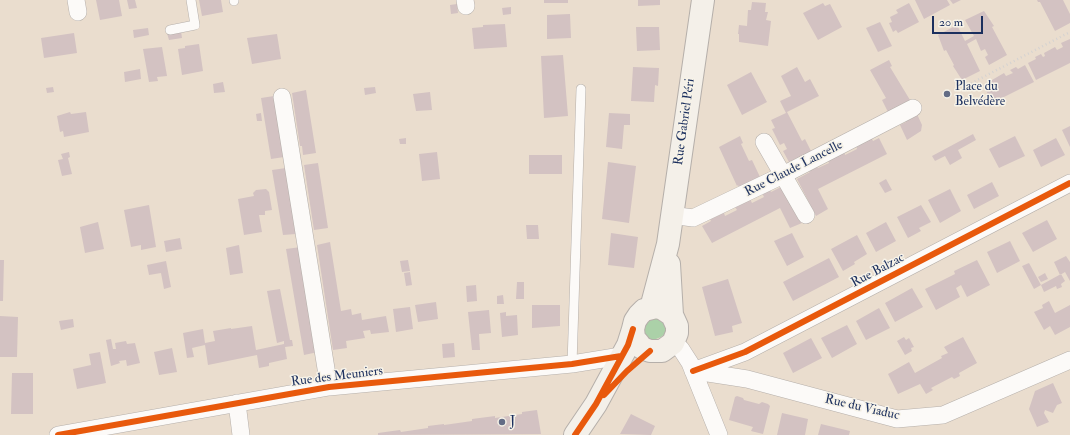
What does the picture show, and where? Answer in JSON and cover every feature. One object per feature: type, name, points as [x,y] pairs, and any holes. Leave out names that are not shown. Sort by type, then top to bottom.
[{"type":"street","name":"Rue Gabriel Péri","points":[[651,308],[668,244],[703,0]]},
{"type":"street","points":[[282,98],[329,387]]},
{"type":"street","name":"Rue Claude Lancelle","points":[[671,215],[693,218],[783,175],[913,108]]},
{"type":"street","points":[[764,142],[806,215]]},
{"type":"street","name":"Rue Balzac","points":[[693,371],[745,352],[1070,183]]},
{"type":"street","name":"Rue Gabriel Péri","points":[[668,244],[672,315]]},
{"type":"street","points":[[575,435],[620,366],[635,321],[644,310],[651,308],[663,309],[672,315],[677,326],[677,333],[673,343],[662,351],[650,351],[642,348],[634,338],[633,329]]},
{"type":"street","points":[[673,343],[681,349],[693,371],[719,435]]},
{"type":"street","points":[[620,366],[650,351]]},
{"type":"street","name":"Rue du Viaduc","points":[[693,371],[747,379],[897,419],[943,415],[1070,360]]},
{"type":"street","name":"Rue des Meuniers","points":[[58,435],[329,387],[572,364],[620,366]]},
{"type":"street","points":[[237,403],[241,435]]},
{"type":"lane","points":[[170,30],[195,25],[191,0]]},
{"type":"lane","points":[[572,364],[581,89]]},
{"type":"path","points":[[964,87],[1070,32]]},
{"type":"green space","points":[[648,317],[663,319],[666,328],[665,334],[656,339],[650,339],[646,336],[643,331]]},
{"type":"building","points":[[96,0],[119,0],[122,16],[100,20]]},
{"type":"building","points":[[127,0],[135,0],[137,8],[129,9]]},
{"type":"building","points":[[199,0],[221,0],[223,12],[202,16]]},
{"type":"building","points":[[544,0],[568,0],[568,3],[544,3]]},
{"type":"building","points":[[638,0],[660,0],[660,5],[638,6]]},
{"type":"building","points":[[915,0],[947,0],[950,5],[924,19]]},
{"type":"building","points":[[950,0],[961,0],[953,4]]},
{"type":"building","points":[[1037,0],[1063,0],[1070,14],[1070,23],[1055,31],[1040,2]]},
{"type":"building","points":[[752,2],[766,3],[765,12],[768,12],[766,20],[771,21],[768,46],[739,42],[739,25],[747,26],[748,10],[751,10]]},
{"type":"building","points":[[823,3],[825,6],[830,4],[842,27],[818,40],[803,13]]},
{"type":"building","points":[[909,3],[919,22],[898,33],[896,30],[893,32],[889,23],[892,22],[890,17],[898,13],[896,10]]},
{"type":"building","points":[[457,4],[458,13],[451,14],[450,5]]},
{"type":"building","points":[[511,7],[511,14],[503,15],[502,8]]},
{"type":"building","points":[[984,11],[994,26],[992,27],[1007,55],[989,65],[985,57],[988,55],[985,49],[981,51],[976,39],[967,44],[980,71],[962,80],[953,66],[954,65],[946,50],[944,51],[938,35],[957,25],[965,41],[974,36],[965,20]]},
{"type":"building","points":[[570,14],[571,38],[547,39],[547,15]]},
{"type":"building","points":[[880,22],[892,46],[878,52],[866,28]]},
{"type":"building","points":[[505,24],[507,47],[474,49],[472,28],[483,27],[483,25]]},
{"type":"building","points":[[636,27],[659,27],[660,50],[637,51]]},
{"type":"building","points":[[148,28],[149,35],[134,38],[133,30]]},
{"type":"building","points":[[181,31],[182,38],[169,40],[167,33]]},
{"type":"building","points":[[74,33],[77,53],[44,58],[41,38]]},
{"type":"building","points":[[277,34],[281,59],[252,64],[247,38]]},
{"type":"building","points":[[1070,39],[1070,63],[1036,80],[1028,63],[1036,59],[1035,57],[1041,54],[1043,57],[1045,56],[1044,53],[1055,47],[1057,50],[1063,47],[1061,43]]},
{"type":"building","points":[[199,44],[203,71],[182,75],[178,49],[185,48],[185,46]]},
{"type":"building","points":[[162,47],[167,76],[157,77],[158,81],[149,82],[143,49]]},
{"type":"building","points":[[563,55],[568,116],[544,118],[541,56]]},
{"type":"building","points":[[889,60],[892,66],[890,67],[910,100],[889,114],[882,100],[886,98],[870,70]]},
{"type":"building","points":[[1025,65],[1034,82],[992,103],[984,86],[1004,73],[1006,76],[1013,73],[1010,70],[1016,67],[1018,69]]},
{"type":"building","points":[[633,67],[659,68],[658,86],[655,85],[654,102],[631,101]]},
{"type":"building","points":[[797,67],[805,82],[810,79],[819,96],[787,112],[802,141],[805,139],[812,153],[800,159],[799,157],[789,162],[783,151],[787,149],[784,143],[780,145],[772,129],[775,128],[771,120],[786,113],[780,101],[791,96],[781,76]]},
{"type":"building","points":[[140,69],[141,79],[125,82],[124,72]]},
{"type":"building","points":[[751,72],[767,102],[742,115],[727,85]]},
{"type":"building","points":[[223,82],[225,92],[214,93],[213,84]]},
{"type":"building","points":[[53,87],[54,92],[47,93],[46,88]]},
{"type":"building","points":[[375,87],[376,93],[365,95],[364,88]]},
{"type":"building","points":[[306,90],[316,153],[303,155],[302,146],[300,146],[292,93]]},
{"type":"building","points":[[430,92],[432,110],[416,111],[413,94]]},
{"type":"building","points":[[274,96],[284,157],[271,159],[261,98]]},
{"type":"building","points":[[70,112],[71,114],[86,112],[89,132],[64,137],[63,131],[60,132],[57,116]]},
{"type":"building","points":[[261,113],[262,121],[257,121],[256,114]]},
{"type":"building","points":[[609,113],[630,114],[630,125],[624,125],[622,149],[606,147]]},
{"type":"building","points":[[917,114],[922,125],[921,131],[907,140],[900,125]]},
{"type":"building","points":[[1070,126],[1070,147],[1062,130]]},
{"type":"building","points":[[973,134],[976,140],[958,150],[962,158],[950,165],[945,156],[935,161],[932,156]]},
{"type":"building","points":[[740,136],[743,143],[741,144],[749,161],[752,160],[760,177],[740,190],[719,147]]},
{"type":"building","points":[[1015,136],[1025,156],[999,168],[989,149]]},
{"type":"building","points":[[871,137],[873,141],[879,138],[887,154],[818,189],[828,209],[816,216],[797,179],[810,172],[808,170],[816,166],[818,168],[829,163],[828,160],[844,151],[845,155],[857,149],[856,145]]},
{"type":"building","points":[[406,138],[406,144],[400,144],[399,139]]},
{"type":"building","points":[[1056,138],[1065,155],[1041,167],[1033,150]]},
{"type":"building","points":[[69,152],[70,157],[68,158],[72,174],[62,176],[58,160],[63,159],[61,154]]},
{"type":"building","points":[[437,152],[440,179],[422,181],[419,154]]},
{"type":"building","points":[[529,155],[562,155],[562,174],[529,174]]},
{"type":"building","points":[[608,162],[636,166],[629,223],[602,219]]},
{"type":"building","points":[[318,163],[328,228],[314,230],[304,165]]},
{"type":"building","points":[[286,168],[296,234],[283,235],[272,170]]},
{"type":"building","points":[[886,179],[892,190],[885,193],[879,183]]},
{"type":"building","points":[[992,182],[999,196],[974,209],[967,195]]},
{"type":"building","points":[[783,186],[802,223],[790,228],[780,208],[712,243],[702,226],[711,221],[710,219],[724,213],[725,216],[737,210],[735,207],[750,199],[752,203],[764,197],[762,193],[770,189],[771,192]]},
{"type":"building","points":[[266,189],[269,192],[272,210],[265,211],[265,215],[259,215],[262,232],[244,235],[238,199],[254,196],[253,193],[256,190]]},
{"type":"building","points":[[950,189],[961,211],[940,223],[928,200]]},
{"type":"building","points":[[149,205],[156,247],[141,250],[141,245],[131,247],[124,210]]},
{"type":"building","points":[[921,205],[931,222],[919,228],[921,231],[908,238],[897,217]]},
{"type":"building","points":[[1047,220],[1057,239],[1033,252],[1022,233]]},
{"type":"building","points":[[98,222],[104,249],[85,253],[80,227]]},
{"type":"building","points":[[886,222],[896,241],[876,252],[866,233]]},
{"type":"building","points":[[526,225],[538,225],[539,239],[527,239]]},
{"type":"building","points":[[611,233],[638,237],[634,268],[608,265]]},
{"type":"building","points":[[792,233],[804,257],[787,266],[774,241]]},
{"type":"building","points":[[857,235],[867,254],[854,262],[855,264],[843,271],[831,249]]},
{"type":"building","points":[[180,238],[182,249],[166,252],[164,241]]},
{"type":"building","points":[[1010,241],[1020,261],[997,273],[987,252]]},
{"type":"building","points":[[330,242],[341,311],[351,309],[352,315],[361,313],[362,320],[386,316],[389,332],[371,334],[370,330],[363,331],[365,338],[346,341],[347,348],[333,350],[317,245]]},
{"type":"building","points":[[239,245],[243,273],[230,275],[226,248]]},
{"type":"building","points":[[301,247],[318,352],[304,355],[286,249]]},
{"type":"building","points":[[1066,256],[1070,262],[1070,281],[1065,272],[1060,275],[1054,262]]},
{"type":"building","points":[[829,258],[839,277],[793,301],[783,282]]},
{"type":"building","points":[[0,260],[4,260],[3,301],[0,301]]},
{"type":"building","points":[[408,260],[410,271],[402,272],[400,261]]},
{"type":"building","points":[[977,260],[990,285],[967,297],[961,285],[956,288],[960,297],[936,310],[925,289],[955,274],[954,271]]},
{"type":"building","points":[[166,261],[171,287],[164,289],[161,273],[149,275],[147,265]]},
{"type":"building","points":[[1029,263],[1041,285],[1034,289],[1022,266]]},
{"type":"building","points":[[410,272],[412,285],[406,286],[404,273]]},
{"type":"building","points":[[1045,273],[1048,279],[1041,282],[1038,277]]},
{"type":"building","points":[[1061,274],[1065,281],[1061,284],[1062,287],[1057,289],[1056,286],[1044,292],[1041,285]]},
{"type":"building","points":[[728,279],[742,323],[732,326],[733,332],[715,336],[702,287]]},
{"type":"building","points":[[517,282],[524,282],[524,299],[516,299]]},
{"type":"building","points":[[476,285],[477,301],[467,302],[466,286]]},
{"type":"building","points":[[912,288],[923,307],[895,322],[885,303]]},
{"type":"building","points":[[280,289],[290,340],[292,340],[293,346],[285,347],[287,359],[269,363],[269,366],[259,368],[257,355],[208,365],[205,345],[192,348],[194,357],[187,358],[183,333],[203,329],[205,343],[215,341],[213,331],[252,326],[256,350],[284,344],[284,341],[277,343],[267,291]]},
{"type":"building","points":[[503,295],[504,304],[497,304],[497,296]]},
{"type":"building","points":[[1049,301],[1055,313],[1070,305],[1070,327],[1055,335],[1050,326],[1044,330],[1034,312],[1043,308],[1042,305]]},
{"type":"building","points":[[436,302],[438,319],[418,322],[415,305]]},
{"type":"building","points":[[532,305],[560,305],[560,326],[532,328]]},
{"type":"building","points":[[410,307],[413,329],[396,332],[393,309]]},
{"type":"building","points":[[879,308],[890,328],[866,340],[856,321]]},
{"type":"building","points":[[489,310],[491,333],[479,334],[480,350],[472,350],[468,312]]},
{"type":"building","points":[[506,312],[506,316],[517,315],[518,335],[502,337],[500,313]]},
{"type":"building","points":[[0,316],[18,317],[17,357],[0,357]]},
{"type":"building","points":[[73,319],[74,327],[61,330],[59,321]]},
{"type":"building","points":[[847,325],[857,344],[832,358],[821,338]]},
{"type":"building","points":[[904,337],[906,340],[909,338],[914,347],[911,348],[912,351],[905,355],[897,341]]},
{"type":"building","points":[[963,337],[977,363],[959,373],[960,376],[954,379],[952,377],[931,388],[933,390],[926,394],[920,384],[898,394],[888,374],[909,362],[915,373],[942,358],[941,356],[948,353],[944,347]]},
{"type":"building","points":[[811,338],[822,358],[793,373],[783,353]]},
{"type":"building","points":[[111,339],[113,349],[116,349],[115,343],[126,341],[127,344],[135,343],[140,363],[127,366],[126,360],[119,361],[120,363],[111,366],[106,340]]},
{"type":"building","points":[[454,343],[455,357],[443,358],[442,344]]},
{"type":"building","points":[[172,348],[177,372],[159,375],[154,352]]},
{"type":"building","points":[[100,352],[106,383],[77,389],[73,369],[91,365],[89,354]]},
{"type":"building","points":[[12,373],[33,373],[33,414],[11,414]]},
{"type":"building","points":[[1053,383],[1062,403],[1057,405],[1053,413],[1045,410],[1044,413],[1049,422],[1037,427],[1029,409],[1035,391]]},
{"type":"building","points":[[737,396],[743,398],[744,400],[759,404],[762,402],[770,406],[763,434],[751,431],[753,427],[729,420],[735,397]]},
{"type":"building","name":"J","points":[[537,410],[541,434],[378,435],[378,433],[400,430],[401,432],[428,428],[428,426],[472,421],[472,419],[495,416],[495,418]]},
{"type":"building","points":[[782,413],[808,419],[805,435],[777,435]]},
{"type":"building","points":[[631,414],[655,426],[651,435],[620,434]]},
{"type":"building","points":[[821,424],[850,431],[849,435],[818,435]]},
{"type":"cycle path","points":[[693,371],[745,352],[1070,183]]},
{"type":"cycle path","points":[[575,435],[596,404],[628,345],[633,329]]},
{"type":"cycle path","points":[[604,395],[627,371],[650,351]]},
{"type":"cycle path","points":[[58,435],[329,387],[572,364],[621,356]]},
{"type":"place","name":"Place du Belvédère","points":[[947,94]]},
{"type":"place","name":"J","points":[[502,422]]}]
